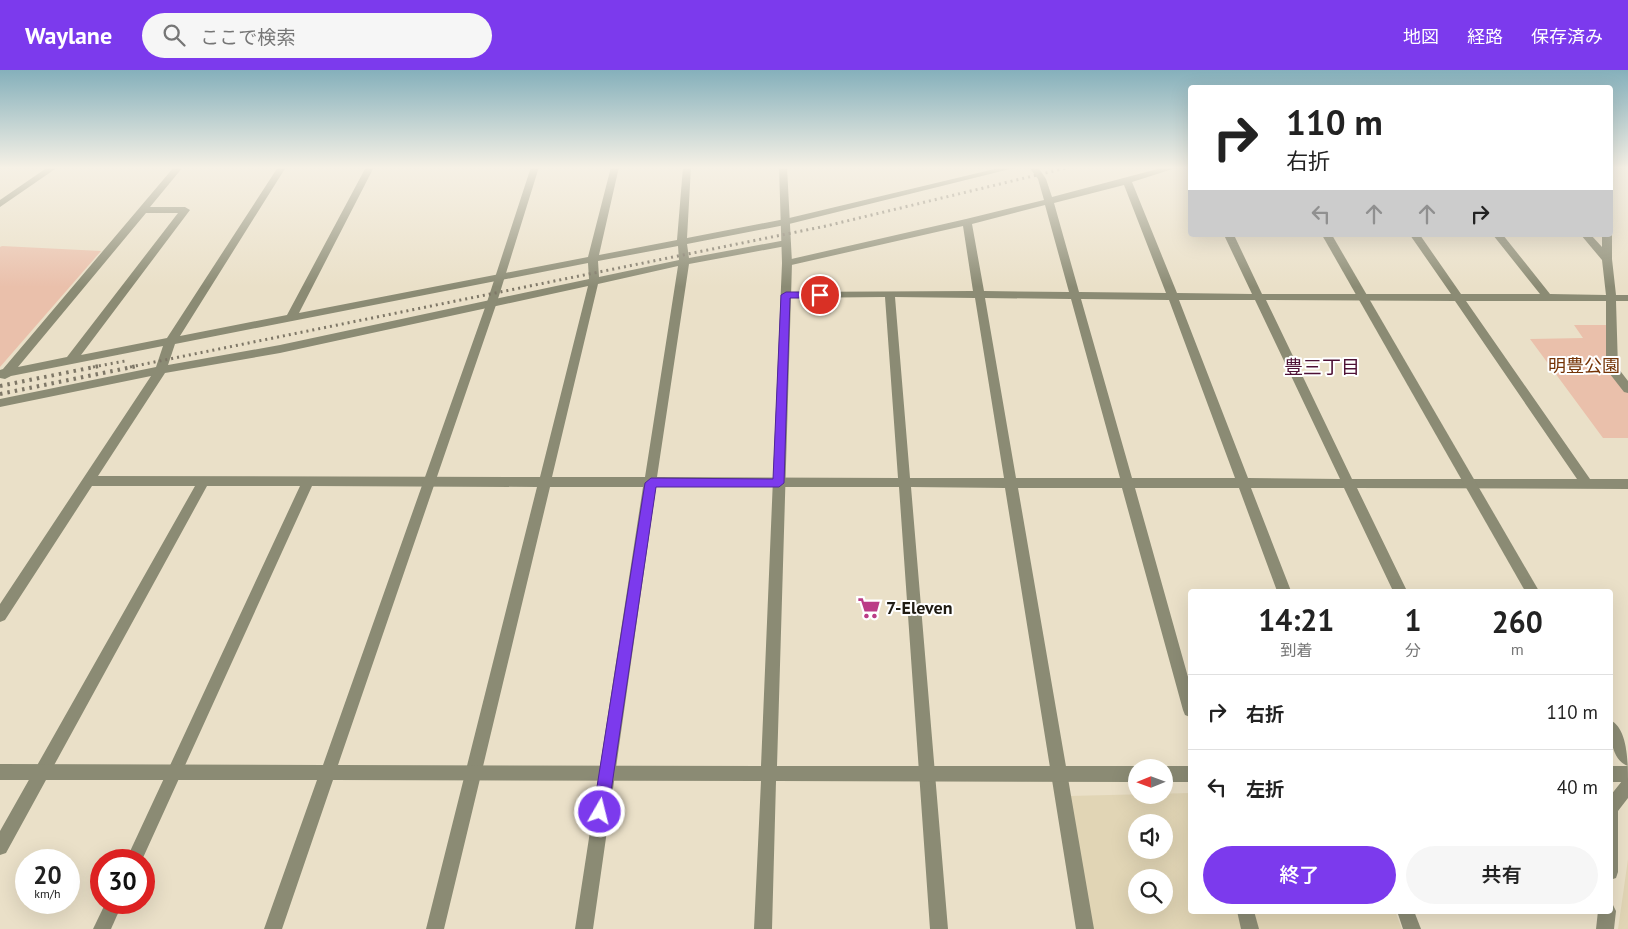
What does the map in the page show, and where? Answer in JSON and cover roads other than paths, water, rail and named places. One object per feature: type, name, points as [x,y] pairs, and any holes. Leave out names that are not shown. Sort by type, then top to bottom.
[{"type":"street","points":[[2,376],[145,207]]},
{"type":"street","points":[[0,616],[161,370],[170,342],[256,207]]},
{"type":"street","points":[[291,318],[349,207]]},
{"type":"street","points":[[274,929],[492,302],[522,207]]},
{"type":"street","points":[[436,929],[594,281],[593,258],[605,207]]},
{"type":"street","points":[[584,929],[684,262],[682,242],[684,207]]},
{"type":"street","points":[[763,929],[787,263],[785,207]]},
{"type":"street","points":[[2,376],[593,258],[785,222],[847,207]]},
{"type":"street","points":[[787,263],[1028,207]]},
{"type":"street","points":[[1050,207],[1129,484],[1188,703]]},
{"type":"street","points":[[1137,207],[1283,589]]},
{"type":"street","points":[[70,361],[185,210],[142,210]]},
{"type":"street","points":[[967,222],[1085,929]]},
{"type":"street","points":[[1231,237],[1399,589]]},
{"type":"street","points":[[1328,237],[1531,589]]},
{"type":"street","points":[[1416,237],[1587,484]]},
{"type":"street","points":[[1500,237],[1546,297]]},
{"type":"street","points":[[1588,237],[1607,259]]},
{"type":"street","points":[[1607,237],[1611,297],[1612,369],[1628,389]]},
{"type":"street","points":[[0,403],[161,370],[280,349],[492,302],[786,243]]},
{"type":"street","points":[[890,294],[939,929]]},
{"type":"street","points":[[786,295],[1628,298]]},
{"type":"street","points":[[88,481],[1628,484]]},
{"type":"street","points":[[0,846],[203,482]]},
{"type":"street","points":[[139,849],[308,482]]},
{"type":"street","points":[[1613,732],[1628,759]]},
{"type":"street","points":[[0,772],[1128,774]]},
{"type":"street","points":[[1173,774],[1188,774]]},
{"type":"street","points":[[1613,774],[1628,774]]},
{"type":"street","points":[[1613,804],[1628,786]]},
{"type":"street","points":[[102,929],[109,914]]},
{"type":"street","points":[[1246,914],[1250,929]]},
{"type":"street","points":[[1406,914],[1412,929]]},
{"type":"street","points":[[1605,929],[1607,914]]},
{"type":"railway","points":[[130,367],[826,226],[904,207]]},
{"type":"railway","points":[[93,367],[125,361]]},
{"type":"railway","points":[[0,386],[99,366]]},
{"type":"railway","points":[[0,394],[137,366]]},
{"type":"place","name":"7-Eleven","points":[[869,608]]},
{"type":"district","name":"豊三丁目","points":[[1322,367]]},
{"type":"park label","name":"明豊公園","points":[[1584,366]]}]
